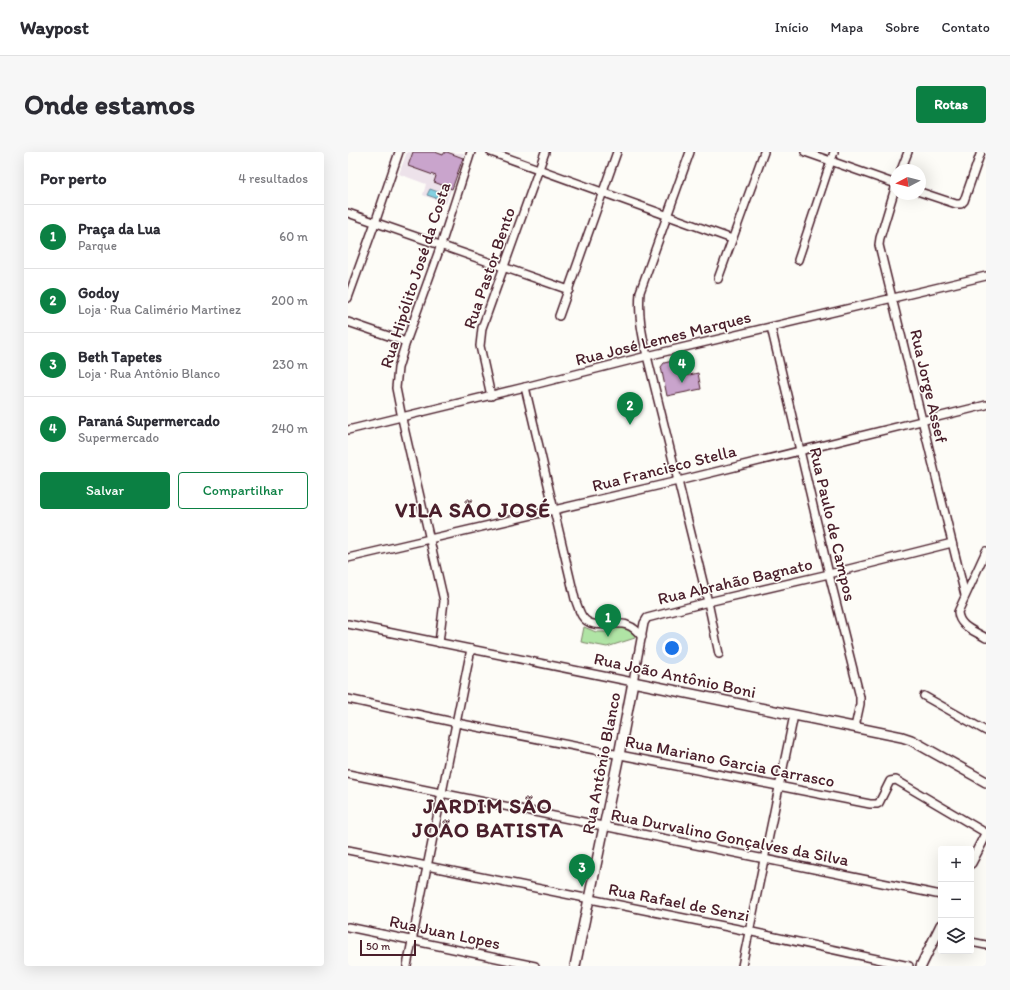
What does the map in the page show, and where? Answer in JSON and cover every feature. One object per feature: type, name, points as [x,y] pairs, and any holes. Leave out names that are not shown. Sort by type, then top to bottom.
[{"type":"street","points":[[348,298],[375,223],[398,152]]},
{"type":"street","name":"Rua Hipólito José da Costa","points":[[440,643],[444,601],[396,388],[398,368],[406,342],[441,245],[471,152]]},
{"type":"street","points":[[491,152],[732,239]]},
{"type":"street","name":"Rua Pastor Bento","points":[[491,396],[480,346],[482,328],[545,152]]},
{"type":"street","points":[[559,316],[617,152]]},
{"type":"street","points":[[690,152],[640,292],[639,321],[708,602],[719,654]]},
{"type":"street","points":[[718,280],[764,152]]},
{"type":"street","points":[[805,152],[890,183]]},
{"type":"street","points":[[798,260],[834,152]]},
{"type":"street","points":[[903,164],[908,152]]},
{"type":"street","points":[[926,194],[960,205],[964,201],[981,152]]},
{"type":"street","name":"Rua Jorge Assef","points":[[891,200],[880,238],[880,245],[965,595]]},
{"type":"street","points":[[348,213],[569,290]]},
{"type":"street","name":"Rua José Lemes Marques","points":[[348,430],[491,396],[647,356],[986,276]]},
{"type":"street","points":[[348,322],[406,342]]},
{"type":"street","name":"Rua Paulo de Campos","points":[[771,327],[829,574],[860,698],[855,727]]},
{"type":"street","points":[[525,387],[575,599],[582,617],[587,621],[598,625],[626,624],[634,628],[642,637]]},
{"type":"street","name":"Rua Francisco Stella","points":[[348,558],[678,481],[986,405]]},
{"type":"street","name":"Rua Abrahão Bagnato","points":[[642,637],[644,623],[647,618],[708,602],[829,574],[952,542]]},
{"type":"street","points":[[986,551],[958,612],[958,618],[962,624],[986,638]]},
{"type":"street","name":"Rua João Antônio Boni","points":[[348,624],[902,737],[911,740],[986,782]]},
{"type":"street","name":"Rua Antônio Blanco","points":[[575,966],[642,637]]},
{"type":"street","points":[[407,966],[471,649]]},
{"type":"street","points":[[924,696],[986,731]]},
{"type":"street","name":"Rua Mariano Garcia Carrasco","points":[[348,699],[456,723],[874,805],[879,803],[890,781],[894,779],[986,833]]},
{"type":"street","points":[[742,966],[794,715]]},
{"type":"street","name":"Rua Durvalino Gonçalves da Silva","points":[[348,774],[938,894]]},
{"type":"street","points":[[974,857],[986,833]]},
{"type":"street","name":"Rua Rafael de Senzi","points":[[348,850],[909,966]]},
{"type":"street","name":"Rua Juan Lopes","points":[[348,927],[535,966]]},
{"type":"street","points":[[921,966],[938,937]]},
{"type":"street","points":[[974,943],[986,945]]},
{"type":"shaded area","points":[[407,152],[464,153],[446,204],[423,195],[426,184],[399,174]]},
{"type":"green space","points":[[584,627],[596,632],[608,632],[615,627],[626,627],[635,635],[635,638],[607,647],[581,642]]},
{"type":"water","points":[[430,189],[441,193],[439,199],[427,195]]},
{"type":"building","points":[[413,152],[435,152],[443,155],[447,152],[463,158],[452,189],[434,182],[436,176],[408,166]]},
{"type":"building","points":[[677,360],[681,377],[698,373],[701,389],[667,396],[661,367],[664,363]]},
{"type":"place","name":"Paraná Supermercado","points":[[682,383]]},
{"type":"place","name":"Godoy","points":[[630,425]]},
{"type":"place","name":"Praça da Lua","points":[[608,637]]},
{"type":"place","name":"Beth Tapetes","points":[[582,887]]},
{"type":"district","name":"VILA SÃO JOSÉ","points":[[473,510]]},
{"type":"district","name":"JARDIM SÃO JOÃO BATISTA","points":[[488,818]]}]
